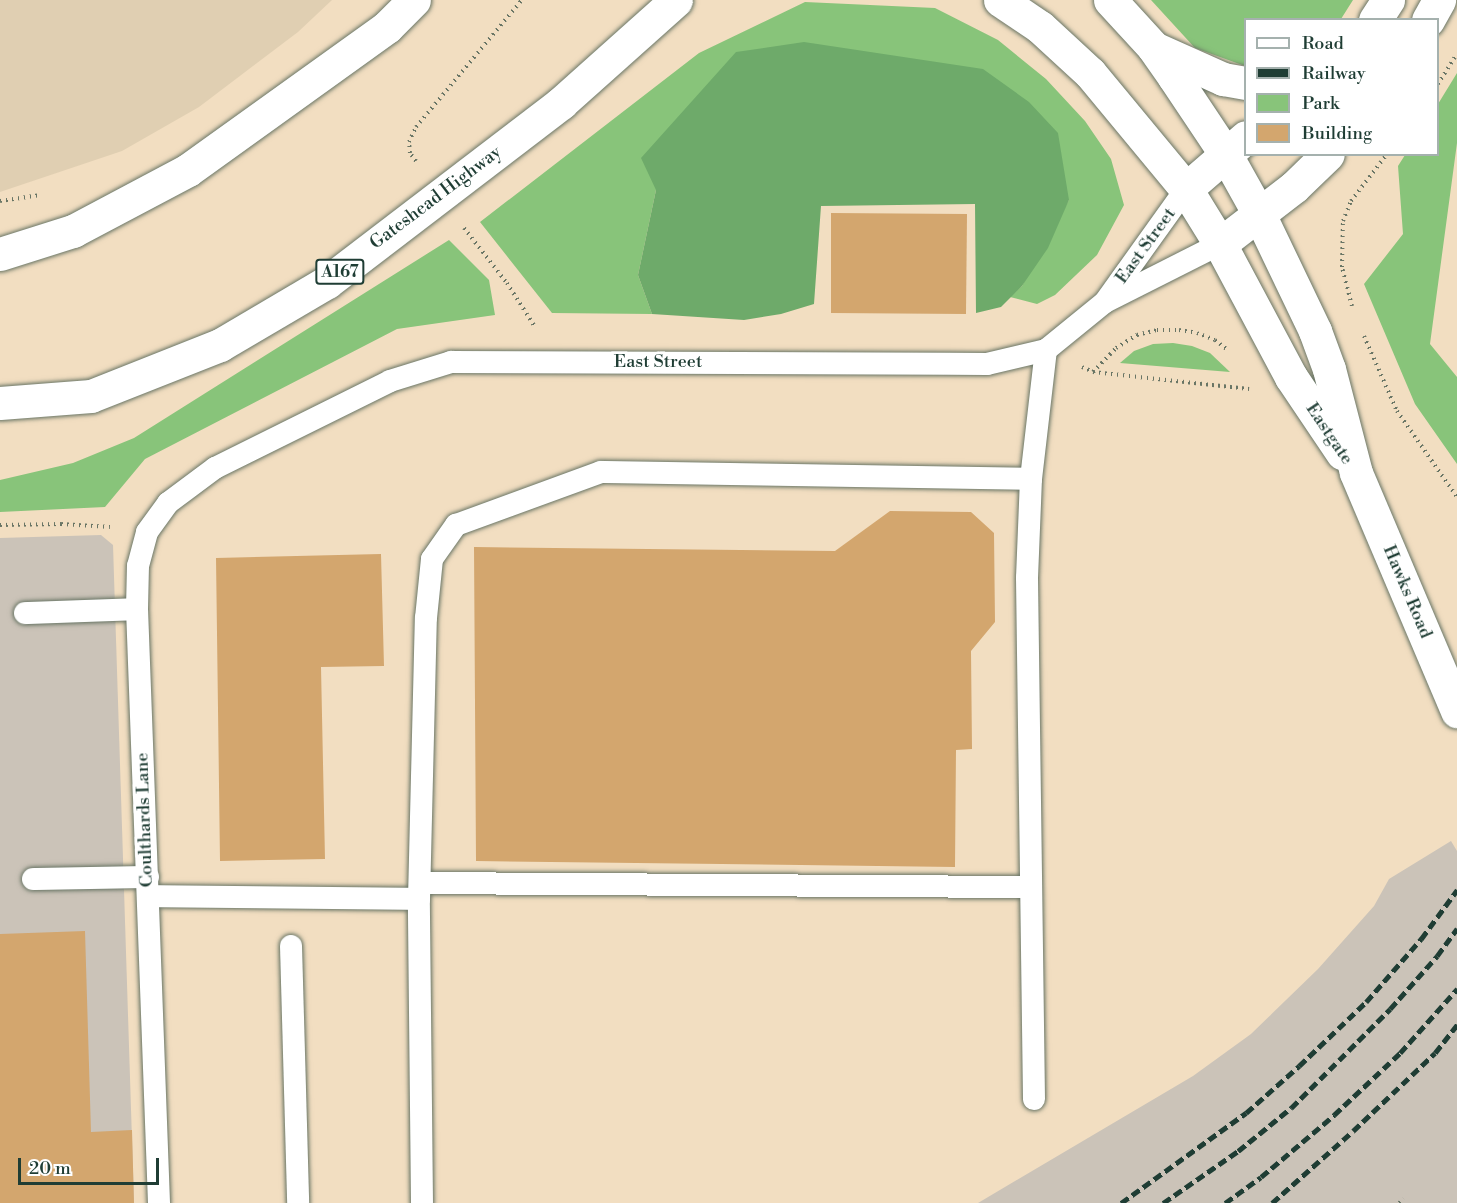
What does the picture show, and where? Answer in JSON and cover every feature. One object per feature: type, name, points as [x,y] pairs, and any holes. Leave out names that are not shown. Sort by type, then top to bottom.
[{"type":"main road","points":[[0,254],[73,231],[188,170],[387,27],[414,0]]},
{"type":"main road","name":"Gateshead Highway","points":[[0,403],[91,396],[220,345],[327,282],[561,103],[676,0]]},
{"type":"main road","name":"Eastgate","points":[[1000,0],[1040,27],[1090,73],[1186,189],[1220,244],[1291,377],[1356,473]]},
{"type":"main road","name":"Eastgate","points":[[1110,0],[1153,47],[1236,146],[1259,214],[1329,369],[1356,473]]},
{"type":"main road","points":[[1377,18],[1388,0]]},
{"type":"main road","points":[[1429,18],[1439,0]]},
{"type":"main road","points":[[1153,47],[1223,79],[1244,83]]},
{"type":"main road","points":[[1186,189],[1236,146]]},
{"type":"main road","points":[[1220,244],[1294,188],[1326,156]]},
{"type":"main road","name":"Hawks Road","points":[[1356,473],[1457,711]]},
{"type":"lane","name":"East Street","points":[[1105,302],[1186,189]]},
{"type":"lane","name":"East Street","points":[[215,468],[390,381],[451,363],[556,361],[987,364],[1046,350],[1105,302],[1220,244]]},
{"type":"lane","points":[[1034,1099],[1027,578],[1031,479],[1046,350]]},
{"type":"lane","name":"Coulthards Lane","points":[[159,1203],[137,609],[138,566],[147,532],[168,503],[215,468]]},
{"type":"lane","points":[[422,1203],[420,891],[428,594],[432,559],[456,525],[601,472],[1031,479]]},
{"type":"lane","points":[[25,613],[137,609]]},
{"type":"lane","points":[[33,879],[148,886],[420,891],[1031,887]]},
{"type":"lane","points":[[291,946],[298,1203]]},
{"type":"path","points":[[422,170],[410,153],[409,142],[416,127],[522,0]]},
{"type":"path","points":[[1439,81],[1457,53]]},
{"type":"path","points":[[1356,315],[1342,267],[1343,221],[1363,184],[1385,156]]},
{"type":"path","points":[[0,201],[47,194]]},
{"type":"path","points":[[469,235],[507,283],[556,361]]},
{"type":"path","points":[[1360,325],[1397,411],[1457,497]]},
{"type":"path","points":[[1093,372],[1116,348],[1137,335],[1157,330],[1197,333],[1215,340],[1229,351]]},
{"type":"path","points":[[1046,350],[1093,372],[1256,390]]},
{"type":"path","points":[[0,525],[106,526],[147,532]]},
{"type":"path","points":[[1399,1203],[1404,1199]]},
{"type":"shaded area","points":[[0,0],[332,0],[298,32],[199,107],[122,151],[0,192]]},
{"type":"shaded area","points":[[101,535],[113,545],[134,1203],[0,1203],[0,538]]},
{"type":"shaded area","points":[[1451,841],[1457,851],[1457,1203],[978,1203],[1193,1076],[1251,1034],[1318,969],[1374,906],[1389,879]]},
{"type":"green space","points":[[1151,0],[1353,0],[1342,18],[1244,18],[1244,66],[1195,48]]},
{"type":"green space","points":[[805,2],[935,8],[998,40],[1046,79],[1085,121],[1111,159],[1124,205],[1097,255],[1055,295],[1037,304],[1010,297],[1022,286],[1069,200],[656,190],[638,275],[652,314],[552,313],[480,222],[699,53]]},
{"type":"green space","points":[[804,42],[983,69],[1029,102],[1058,133],[1069,200],[1048,248],[1022,286],[1001,307],[976,313],[975,204],[821,206],[814,304],[781,314],[744,320],[652,314],[638,275],[656,190],[641,158],[736,52]]},
{"type":"green space","points":[[1457,73],[1457,143],[1430,344],[1457,377],[1457,464],[1415,404],[1364,284],[1403,234],[1398,166],[1404,156],[1439,156],[1439,102]]},
{"type":"green space","points":[[449,240],[489,280],[495,315],[397,329],[145,459],[105,507],[0,512],[0,480],[73,463],[134,438]]},
{"type":"green space","points":[[1173,343],[1192,346],[1210,353],[1230,372],[1120,363],[1134,351],[1153,344]]},
{"type":"building","points":[[831,213],[967,214],[966,314],[831,313]]},
{"type":"building","points":[[890,511],[971,512],[994,533],[995,622],[971,651],[972,749],[956,750],[955,867],[476,861],[474,547],[835,551]]},
{"type":"building","points":[[381,554],[384,666],[321,667],[325,859],[220,861],[216,558]]},
{"type":"building","points":[[85,931],[91,1132],[132,1130],[134,1203],[0,1203],[0,934]]},
{"type":"railway","points":[[1121,1203],[1246,1113],[1299,1066],[1366,1002],[1421,939],[1457,890]]},
{"type":"railway","points":[[1163,1203],[1238,1151],[1291,1108],[1390,1009],[1437,956],[1457,928]]},
{"type":"railway","points":[[1225,1203],[1261,1177],[1334,1115],[1400,1053],[1457,989]]},
{"type":"railway","points":[[1272,1203],[1353,1131],[1435,1053],[1457,1025]]}]
